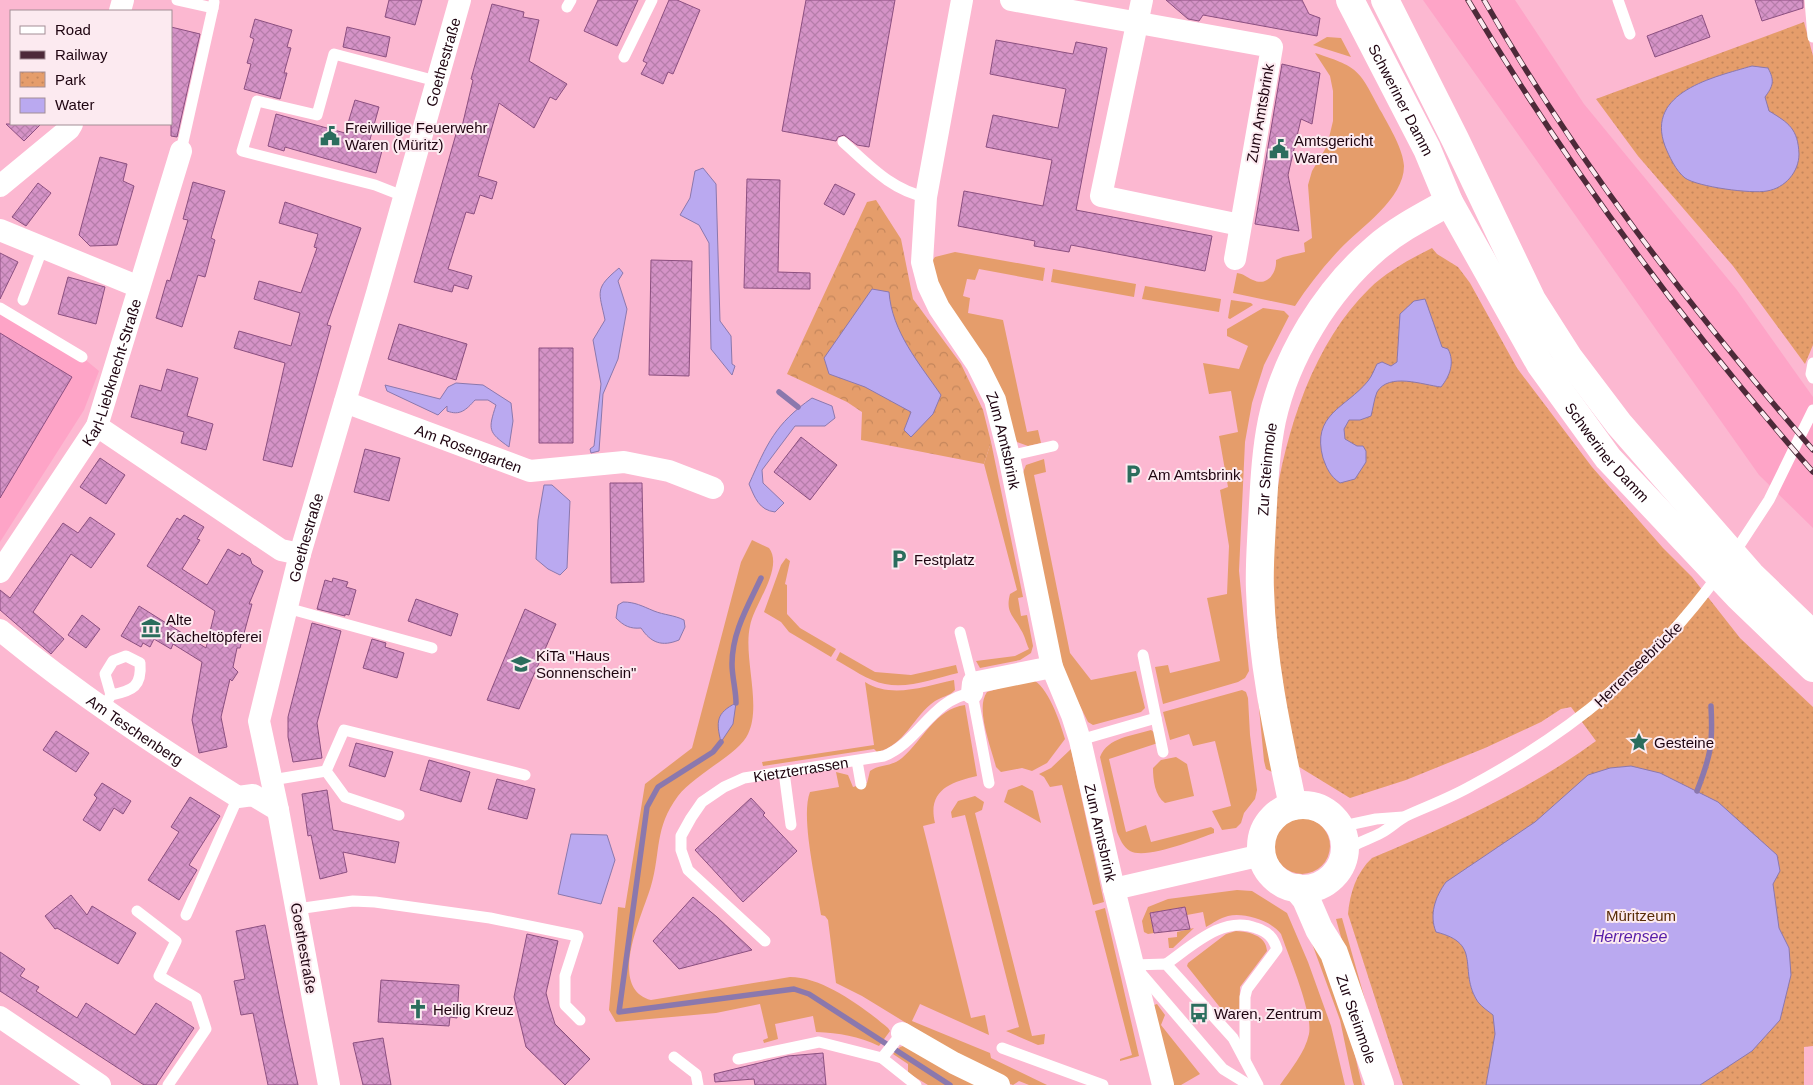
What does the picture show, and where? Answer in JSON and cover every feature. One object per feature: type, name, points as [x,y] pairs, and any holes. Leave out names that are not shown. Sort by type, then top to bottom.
[{"type":"main road","name":"Schweriner Damm","points":[[1350,0],[1427,149],[1449,202],[1540,364],[1608,458],[1739,597],[1813,668]]},
{"type":"main road","name":"Schweriner Damm","points":[[1385,0],[1532,300],[1574,365],[1619,424],[1744,568],[1813,635]]},
{"type":"main road","points":[[1449,202],[1478,187]]},
{"type":"main road","name":"Zur Steinmole","points":[[1293,806],[1269,681],[1260,589],[1264,466],[1272,420],[1292,362],[1313,322],[1330,297],[1376,248],[1412,222],[1449,202]]},
{"type":"main road","points":[[1293,806],[1313,806],[1332,816],[1338,824],[1342,833],[1344,852],[1342,863],[1329,880],[1319,886],[1297,888],[1284,885],[1266,867],[1262,855],[1263,834],[1274,816],[1293,806]]},
{"type":"main road","name":"Zur Steinmole","points":[[1329,880],[1326,891],[1333,925],[1334,953]]},
{"type":"main road","name":"Zur Steinmole","points":[[1297,888],[1306,899],[1319,929],[1334,953],[1380,1085]]},
{"type":"street","name":"Goethestraße","points":[[329,1085],[278,810],[258,721],[300,554],[460,0]]},
{"type":"street","name":"Zum Amtsbrink","points":[[962,0],[926,197],[922,253],[928,285],[939,308],[988,385],[995,400],[1009,456],[1052,667],[1080,740],[1114,889],[1163,1085]]},
{"type":"street","name":"Zum Amtsbrink","points":[[1012,0],[1272,46],[1235,259]]},
{"type":"street","points":[[1142,0],[1101,196],[1240,224]]},
{"type":"street","points":[[0,186],[71,125]]},
{"type":"street","name":"Karl-Liebknecht-Straße","points":[[0,572],[97,426],[181,151]]},
{"type":"street","points":[[0,230],[139,287]]},
{"type":"street","name":"Am Rosengarten","points":[[345,402],[377,412],[530,471],[624,462],[669,471],[713,488]]},
{"type":"street","points":[[97,426],[281,550],[300,554]]},
{"type":"street","name":"Am Teschenberg","points":[[0,630],[52,673],[107,702],[238,797],[252,795],[278,810]]},
{"type":"street","name":"Kietzterrassen","points":[[972,688],[1052,667]]},
{"type":"street","name":"Zum Amtsbrink","points":[[1114,889],[1262,855]]},
{"type":"street","points":[[0,1017],[100,1085]]},
{"type":"street","points":[[899,1037],[998,1085]]},
{"type":"lane","points":[[177,0],[214,4],[181,151]]},
{"type":"lane","points":[[624,57],[652,0]]},
{"type":"lane","points":[[1618,0],[1630,34]]},
{"type":"lane","points":[[1810,0],[1813,37]]},
{"type":"lane","points":[[403,196],[375,185],[242,151],[257,101],[317,115],[334,54],[436,81]]},
{"type":"lane","points":[[843,142],[893,186],[907,193],[926,197]]},
{"type":"lane","points":[[23,300],[43,247]]},
{"type":"lane","points":[[0,308],[82,356]]},
{"type":"lane","name":"Herrenseebrücke","points":[[1344,852],[1354,843],[1381,833],[1404,817],[1470,787],[1549,741],[1618,688],[1690,613],[1744,540],[1769,500],[1813,410]]},
{"type":"lane","points":[[1009,456],[1053,446]]},
{"type":"lane","points":[[286,608],[432,648]]},
{"type":"lane","points":[[960,632],[990,783]]},
{"type":"lane","points":[[1143,655],[1163,752]]},
{"type":"lane","name":"Kietzterrassen","points":[[765,941],[688,870],[681,850],[682,836],[702,802],[724,787],[744,778],[884,756],[895,752],[906,743],[934,712],[950,700],[972,688]]},
{"type":"lane","points":[[1080,740],[1156,718]]},
{"type":"lane","points":[[326,771],[344,730],[525,775]]},
{"type":"lane","points":[[857,760],[861,784]]},
{"type":"lane","points":[[272,780],[326,771]]},
{"type":"lane","points":[[326,771],[345,797],[399,815]]},
{"type":"lane","points":[[784,772],[792,825]]},
{"type":"lane","points":[[186,915],[238,797]]},
{"type":"lane","name":"Herrenseebrücke","points":[[1338,824],[1348,825],[1376,819],[1404,817]]},
{"type":"lane","points":[[297,909],[353,901],[375,902],[490,918],[578,936],[566,976],[565,1005],[580,1020]]},
{"type":"lane","points":[[136,911],[176,941],[159,976],[196,998],[206,1029],[168,1085]]},
{"type":"lane","points":[[1133,964],[1166,964],[1222,927],[1235,924],[1250,925],[1267,932],[1274,940],[1277,949],[1248,989],[1245,997],[1245,1060]]},
{"type":"lane","points":[[1133,964],[1171,1006],[1223,1069],[1249,1085]]},
{"type":"lane","points":[[1166,964],[1233,1038],[1258,1085]]},
{"type":"lane","points":[[884,1055],[899,1037]]},
{"type":"lane","points":[[738,1059],[819,1042],[884,1055],[916,1085]]},
{"type":"lane","points":[[1002,1048],[1103,1085]]},
{"type":"lane","points":[[674,1057],[696,1074],[698,1085]]},
{"type":"shaded area","points":[[1423,0],[1515,0],[1584,104],[1737,290],[1813,397],[1813,528],[1759,475]]},
{"type":"shaded area","points":[[0,308],[82,357],[99,371],[84,410],[0,542]]},
{"type":"green space","points":[[1804,22],[1813,56],[1813,345],[1805,364],[1733,266],[1638,156],[1596,99]]},
{"type":"green space","points":[[1327,37],[1341,38],[1351,57],[1313,45]]},
{"type":"green space","points":[[1315,53],[1342,63],[1358,73],[1396,139],[1404,166],[1397,190],[1389,201],[1334,256],[1310,284],[1295,306],[1233,293],[1237,273],[1258,282],[1263,282],[1273,274],[1276,260],[1305,252],[1304,243],[1312,238],[1308,185],[1312,171],[1327,146],[1333,121],[1333,91],[1330,76]]},
{"type":"green space","points":[[876,200],[901,239],[913,299],[961,364],[983,410],[991,442],[984,464],[861,440],[862,412],[847,402],[787,374],[867,202]]},
{"type":"green space","name":"Müritzeum","points":[[1432,248],[1437,254],[1458,267],[1470,283],[1517,368],[1592,467],[1663,548],[1692,577],[1740,638],[1813,707],[1813,1046],[1804,1047],[1804,1085],[1403,1085],[1348,914],[1350,898],[1358,877],[1372,858],[1488,806],[1543,776],[1596,741],[1571,707],[1561,709],[1541,722],[1485,748],[1406,780],[1350,798],[1296,765],[1275,655],[1270,610],[1270,551],[1281,469],[1305,389],[1323,352],[1344,318],[1369,289],[1383,277],[1407,261]]},
{"type":"green space","points":[[955,252],[1045,268],[1043,281],[979,269],[975,280],[967,279],[963,296],[970,298],[968,313],[1003,320],[1027,432],[1038,430],[1041,443],[1028,446],[1017,442],[933,279],[932,261],[935,257]]},
{"type":"green space","points":[[1053,269],[1136,284],[1134,297],[1051,282]]},
{"type":"green space","points":[[1145,286],[1221,299],[1219,312],[1142,299]]},
{"type":"green space","points":[[1231,300],[1251,303],[1253,305],[1230,319],[1228,318]]},
{"type":"green space","points":[[1263,308],[1284,311],[1289,316],[1264,365],[1252,403],[1245,442],[1239,571],[1249,671],[1245,678],[1238,682],[1163,704],[1155,667],[1168,665],[1170,673],[1220,661],[1207,598],[1227,594],[1229,546],[1220,490],[1228,487],[1219,436],[1238,432],[1231,391],[1209,394],[1203,363],[1239,369],[1248,346],[1227,336],[1227,329]]},
{"type":"green space","points":[[991,442],[1023,597],[1018,598],[1021,616],[1027,615],[1033,646],[1031,653],[1020,660],[980,668],[976,661],[1015,656],[1029,649],[1022,632],[1009,610],[1010,594],[1017,590],[984,464]]},
{"type":"green space","points":[[1044,459],[1046,472],[1034,475],[1070,653],[1091,680],[1136,671],[1145,708],[1141,712],[1093,725],[1088,722],[1063,672],[1022,475],[1026,465]]},
{"type":"green space","points":[[752,540],[769,548],[773,556],[773,566],[771,576],[753,617],[748,638],[753,695],[752,722],[743,742],[686,788],[670,808],[659,840],[651,886],[631,949],[629,966],[631,981],[638,993],[651,1000],[790,977],[803,978],[816,982],[842,995],[867,1011],[888,1028],[890,1031],[879,1046],[849,1036],[816,1032],[813,1016],[775,1024],[778,1039],[764,1043],[763,1040],[768,1038],[760,1004],[716,1013],[616,1022],[609,1010],[618,907],[625,908],[645,784],[692,748],[741,562]]},
{"type":"green space","points":[[786,558],[790,561],[785,584],[787,585],[787,614],[800,628],[836,649],[831,657],[789,632],[781,622],[764,612],[781,565]]},
{"type":"green space","points":[[840,652],[875,672],[911,675],[956,665],[958,673],[913,684],[885,684],[866,677],[836,660]]},
{"type":"green space","points":[[1031,679],[1048,696],[1057,714],[1065,739],[1047,763],[1032,771],[1022,768],[1001,772],[996,767],[985,728],[983,717],[984,699],[987,692]]},
{"type":"green space","points":[[954,680],[955,690],[927,707],[902,737],[887,749],[877,752],[874,749],[763,766],[762,762],[874,745],[865,682],[886,690],[909,690]]},
{"type":"green space","points":[[1257,687],[1272,772],[1266,769],[1264,761]]},
{"type":"green space","points":[[1242,690],[1246,692],[1248,698],[1250,735],[1257,790],[1255,799],[1244,813],[1241,823],[1236,828],[1222,830],[1212,811],[1231,806],[1215,741],[1193,746],[1189,734],[1170,740],[1163,712]]},
{"type":"green space","points":[[965,705],[977,776],[958,781],[943,789],[935,803],[933,812],[935,823],[923,826],[971,1018],[985,1015],[989,1035],[920,1004],[912,1021],[990,1053],[991,1058],[1047,1085],[1029,1085],[1019,1081],[1013,1085],[998,1079],[862,996],[836,983],[828,920],[825,916],[821,915],[808,834],[807,803],[810,792],[839,787],[836,772],[848,775],[853,787],[867,783],[870,771],[898,761],[910,751],[930,726],[945,712]]},
{"type":"green space","points":[[1151,730],[1155,733],[1158,743],[1109,759],[1126,832],[1146,825],[1151,842],[1211,827],[1214,829],[1214,833],[1172,848],[1138,853],[1130,851],[1125,847],[1117,832],[1100,757],[1104,750],[1115,741]]},
{"type":"green space","points":[[1071,749],[1104,902],[1093,905],[1062,785],[1050,787],[1044,777],[1039,774],[1051,768]]},
{"type":"green space","points":[[1176,757],[1187,764],[1194,796],[1165,803],[1157,792],[1153,768],[1161,760]]},
{"type":"green space","points":[[1022,785],[1033,791],[1041,823],[1004,802],[1008,790]]},
{"type":"green space","points":[[975,796],[984,802],[982,810],[975,813],[1032,1036],[1045,1034],[1044,1044],[1038,1045],[1006,1031],[1019,1027],[965,815],[952,818],[951,812],[958,801]]},
{"type":"green space","points":[[1297,818],[1307,818],[1322,826],[1328,835],[1330,846],[1328,857],[1322,866],[1307,874],[1297,874],[1286,869],[1279,862],[1274,851],[1274,841],[1279,830],[1286,823]]},
{"type":"green space","points":[[1237,890],[1252,891],[1287,913],[1308,962],[1331,1026],[1345,1085],[1280,1085],[1304,1048],[1309,1034],[1309,1025],[1300,985],[1281,934],[1277,929],[1257,919],[1242,915],[1225,917],[1206,927],[1203,912],[1187,915],[1185,907],[1150,913],[1154,933],[1148,934],[1144,932],[1142,921],[1148,907],[1168,899]]},
{"type":"green space","points":[[1105,908],[1139,1056],[1120,1061],[1120,1059],[1132,1055],[1095,911]]},
{"type":"green space","points":[[1342,918],[1369,1014],[1394,1085],[1390,1085],[1363,1016],[1336,919]]},
{"type":"green space","points":[[1311,925],[1349,1030],[1362,1085],[1354,1085],[1353,1082],[1340,1020],[1306,927]]},
{"type":"green space","points":[[1194,928],[1173,948],[1169,948],[1168,938],[1177,937],[1177,932]]},
{"type":"green space","points":[[1236,931],[1256,935],[1264,941],[1267,951],[1240,987],[1239,1016],[1238,1019],[1230,1020],[1187,966],[1188,963],[1226,934]]},
{"type":"green space","points":[[1157,1004],[1165,1015],[1161,1025],[1200,1074],[1181,1085],[1172,1085],[1154,1005]]},
{"type":"green space","points":[[906,1045],[986,1085],[928,1085],[908,1073],[908,1064],[893,1054],[900,1047]]},
{"type":"water","points":[[1752,66],[1768,68],[1772,76],[1770,90],[1765,97],[1769,111],[1787,123],[1797,138],[1799,154],[1794,173],[1780,186],[1760,192],[1713,187],[1685,178],[1671,159],[1665,146],[1661,128],[1665,112],[1674,100],[1702,82]]},
{"type":"water","points":[[703,168],[716,184],[720,321],[731,336],[732,364],[735,366],[732,375],[711,349],[709,243],[699,225],[680,215],[690,198],[695,171]]},
{"type":"water","points":[[619,268],[623,273],[618,281],[627,309],[618,359],[603,394],[599,451],[591,453],[590,449],[594,446],[601,384],[593,340],[605,320],[600,291],[605,281]]},
{"type":"water","points":[[872,289],[889,292],[891,307],[901,334],[941,395],[933,414],[911,437],[904,430],[911,412],[865,387],[829,374],[824,358]]},
{"type":"water","points":[[1425,299],[1442,347],[1448,349],[1450,354],[1451,364],[1447,378],[1441,387],[1407,381],[1390,382],[1382,386],[1377,392],[1371,416],[1360,420],[1349,420],[1344,429],[1345,439],[1357,446],[1363,446],[1366,451],[1366,462],[1355,479],[1340,483],[1329,472],[1323,458],[1321,443],[1322,431],[1326,421],[1368,381],[1377,364],[1382,362],[1391,366],[1397,362],[1400,314],[1414,301]]},
{"type":"water","points":[[456,383],[483,385],[511,403],[513,421],[509,447],[497,438],[492,430],[491,425],[496,405],[488,400],[475,400],[466,409],[456,413],[447,411],[447,406],[438,415],[387,391],[385,385],[440,399],[448,387]]},
{"type":"water","points":[[812,398],[832,406],[835,418],[825,426],[795,426],[762,470],[763,483],[784,503],[775,512],[770,511],[761,506],[749,484],[773,436],[789,417]]},
{"type":"water","points":[[544,485],[552,485],[570,501],[567,568],[560,575],[548,569],[536,559],[538,520]]},
{"type":"water","points":[[623,602],[684,620],[685,627],[679,640],[667,643],[657,642],[649,637],[641,628],[630,627],[622,623],[616,618],[618,605]]},
{"type":"water","points":[[736,703],[733,724],[721,742],[718,729],[719,719],[725,710]]},
{"type":"water","name":"Herrensee","points":[[1631,766],[1660,773],[1718,802],[1777,855],[1780,871],[1773,884],[1779,928],[1789,948],[1791,975],[1780,1020],[1752,1051],[1700,1085],[1486,1085],[1495,1034],[1493,1015],[1478,1002],[1472,990],[1465,951],[1451,937],[1436,932],[1433,913],[1436,900],[1446,882],[1535,822],[1588,775],[1610,768]]},
{"type":"water","points":[[571,834],[607,835],[615,860],[601,904],[558,894]]},
{"type":"building","points":[[389,0],[422,0],[415,25],[385,17]]},
{"type":"building","points":[[598,0],[638,0],[617,46],[584,31]]},
{"type":"building","points":[[669,0],[677,0],[700,10],[673,74],[668,72],[663,84],[641,74],[647,63],[643,61]]},
{"type":"building","points":[[806,0],[895,0],[869,147],[857,145],[844,135],[838,137],[836,141],[782,131]]},
{"type":"building","points":[[1166,0],[1302,0],[1309,14],[1320,18],[1317,36],[1203,15],[1199,21],[1188,19]]},
{"type":"building","points":[[1755,0],[1803,0],[1803,8],[1762,21]]},
{"type":"building","points":[[492,4],[524,12],[523,17],[539,20],[529,61],[567,84],[556,100],[550,97],[534,128],[499,103],[478,176],[497,182],[492,199],[480,195],[474,214],[466,212],[448,269],[472,276],[468,289],[454,285],[452,292],[414,282],[456,134],[460,135],[473,80],[471,79]]},
{"type":"building","points":[[1702,15],[1710,37],[1655,57],[1647,36]]},
{"type":"building","points":[[255,19],[292,30],[287,47],[291,48],[284,73],[287,73],[280,99],[244,89],[251,64],[247,63],[254,39],[250,37]]},
{"type":"building","points":[[172,27],[200,34],[177,137],[171,136]]},
{"type":"building","points":[[347,27],[390,37],[386,57],[343,47]]},
{"type":"building","points":[[996,40],[1073,54],[1076,42],[1107,48],[1076,210],[1212,236],[1205,271],[1071,245],[1069,252],[1034,246],[1035,241],[958,226],[964,191],[1043,206],[1052,160],[986,147],[993,115],[1058,128],[1066,89],[990,74]]},
{"type":"building","name":"Amtsgericht Waren","points":[[1282,64],[1320,73],[1312,124],[1301,119],[1288,175],[1299,231],[1255,224]]},
{"type":"building","name":"Freiwillige Feuerwehr Waren (Müritz)","points":[[355,100],[379,107],[369,143],[383,147],[376,173],[285,147],[284,151],[268,146],[276,114],[345,133]]},
{"type":"building","points":[[6,124],[40,125],[24,141]]},
{"type":"building","points":[[100,157],[127,164],[123,181],[134,186],[117,245],[90,246],[79,235]]},
{"type":"building","points":[[747,179],[780,180],[778,272],[810,273],[810,289],[744,288]]},
{"type":"building","points":[[193,182],[225,191],[211,238],[215,240],[205,277],[198,275],[182,327],[156,318],[167,280],[170,281],[188,220],[183,219]]},
{"type":"building","points":[[38,183],[51,193],[26,226],[12,217]]},
{"type":"building","points":[[835,184],[855,194],[844,215],[824,204]]},
{"type":"building","points":[[285,202],[361,228],[327,325],[331,326],[292,467],[263,460],[285,363],[234,348],[239,331],[291,346],[300,313],[254,299],[259,281],[301,293],[317,248],[314,247],[318,234],[279,223]]},
{"type":"building","points":[[0,253],[18,262],[0,299]]},
{"type":"building","points":[[651,260],[692,261],[689,376],[649,375]]},
{"type":"building","points":[[68,277],[105,287],[96,324],[58,314]]},
{"type":"building","points":[[399,324],[467,344],[456,380],[388,359]]},
{"type":"building","points":[[0,333],[72,377],[0,498]]},
{"type":"building","points":[[539,348],[573,348],[573,443],[539,443]]},
{"type":"building","points":[[167,369],[198,378],[187,416],[213,424],[206,450],[181,443],[184,432],[131,417],[140,385],[161,391]]},
{"type":"building","points":[[801,437],[837,465],[810,500],[774,472]]},
{"type":"building","points":[[365,449],[400,458],[389,501],[354,492]]},
{"type":"building","points":[[100,458],[125,475],[106,504],[80,487]]},
{"type":"building","points":[[610,483],[642,483],[644,582],[611,583]]},
{"type":"building","points":[[184,515],[204,527],[197,539],[200,540],[182,569],[207,585],[228,549],[240,556],[242,553],[250,558],[252,564],[263,571],[249,604],[252,604],[240,648],[237,648],[233,667],[238,672],[232,681],[230,679],[221,717],[227,747],[199,753],[192,720],[202,662],[173,644],[171,649],[154,639],[150,647],[143,643],[141,647],[121,636],[139,606],[206,648],[215,611],[147,566],[177,518],[180,520]]},
{"type":"building","points":[[90,517],[115,534],[91,568],[71,554],[33,612],[64,639],[51,654],[0,610],[0,590],[10,598],[63,523],[78,533]]},
{"type":"building","points":[[333,578],[348,582],[346,587],[356,590],[349,615],[345,614],[345,616],[317,609],[325,580],[332,582]]},
{"type":"building","points":[[416,599],[458,614],[451,636],[408,621]]},
{"type":"building","name":"KiTa \"Haus Sonnenschein\"","points":[[525,609],[556,624],[519,709],[487,700]]},
{"type":"building","points":[[82,615],[100,629],[86,648],[68,635]]},
{"type":"building","points":[[312,623],[341,631],[317,723],[322,758],[293,762],[288,737],[288,717]]},
{"type":"building","points":[[372,639],[386,643],[385,647],[404,653],[397,678],[363,668]]},
{"type":"building","points":[[56,731],[89,753],[76,772],[43,750]]},
{"type":"building","points":[[356,743],[393,752],[385,777],[349,766]]},
{"type":"building","points":[[429,760],[470,772],[461,802],[420,790]]},
{"type":"building","points":[[497,779],[535,789],[527,819],[488,809]]},
{"type":"building","points":[[102,783],[131,801],[123,814],[114,808],[100,831],[83,820],[97,798],[94,795]]},
{"type":"building","points":[[327,790],[333,830],[399,842],[395,863],[343,852],[347,872],[320,879],[311,835],[308,836],[302,794]]},
{"type":"building","points":[[190,797],[220,816],[189,865],[197,870],[179,900],[148,880],[179,832],[171,827]]},
{"type":"building","points":[[751,798],[765,813],[763,815],[797,851],[743,902],[695,850]]},
{"type":"building","points":[[71,895],[87,915],[92,906],[136,933],[118,964],[57,928],[55,929],[45,916]]},
{"type":"building","points":[[693,897],[752,950],[679,969],[653,941]]},
{"type":"building","points":[[1185,907],[1190,929],[1154,933],[1150,913]]},
{"type":"building","points":[[265,925],[298,1085],[268,1085],[253,1013],[241,1015],[234,981],[245,979],[236,931]]},
{"type":"building","points":[[527,934],[558,941],[546,993],[550,1008],[555,1024],[590,1059],[565,1085],[526,1047],[514,997]]},
{"type":"building","points":[[0,952],[25,969],[20,976],[39,987],[36,991],[77,1018],[86,1003],[135,1035],[156,1003],[194,1028],[156,1085],[144,1085],[0,991]]},
{"type":"building","name":"Heilig Kreuz","points":[[381,980],[459,985],[457,1018],[450,1017],[449,1026],[378,1022]]},
{"type":"building","points":[[383,1038],[391,1085],[363,1085],[353,1043]]},
{"type":"building","points":[[823,1053],[826,1085],[755,1085],[754,1079],[715,1082],[714,1074],[788,1056]]},
{"type":"waterway","points":[[779,392],[798,407]]},
{"type":"waterway","points":[[736,703],[732,664],[735,641],[742,620],[761,578]]},
{"type":"waterway","points":[[1697,791],[1710,749],[1712,730],[1711,706]]},
{"type":"waterway","points":[[721,742],[713,752],[658,787],[647,807],[619,1012],[794,989],[809,994],[950,1085]]},
{"type":"railway","points":[[1468,0],[1546,124],[1630,244],[1719,360],[1813,472]]},
{"type":"railway","points":[[1484,0],[1557,119],[1638,233],[1723,343],[1813,450]]},
{"type":"place","name":"Freiwillige Feuerwehr Waren (Müritz)","points":[[330,136]]},
{"type":"place","name":"Amtsgericht Waren","points":[[1279,149]]},
{"type":"place","name":"Am Amtsbrink","points":[[1133,474]]},
{"type":"place","name":"Festplatz","points":[[899,559]]},
{"type":"place","name":"Alte Kacheltöpferei","points":[[151,628]]},
{"type":"place","name":"KiTa \"Haus Sonnenschein\"","points":[[521,664]]},
{"type":"place","name":"Gesteine","points":[[1639,742]]},
{"type":"place","name":"Heilig Kreuz","points":[[418,1009]]},
{"type":"place","name":"Waren, Zentrum","points":[[1199,1013]]}]
